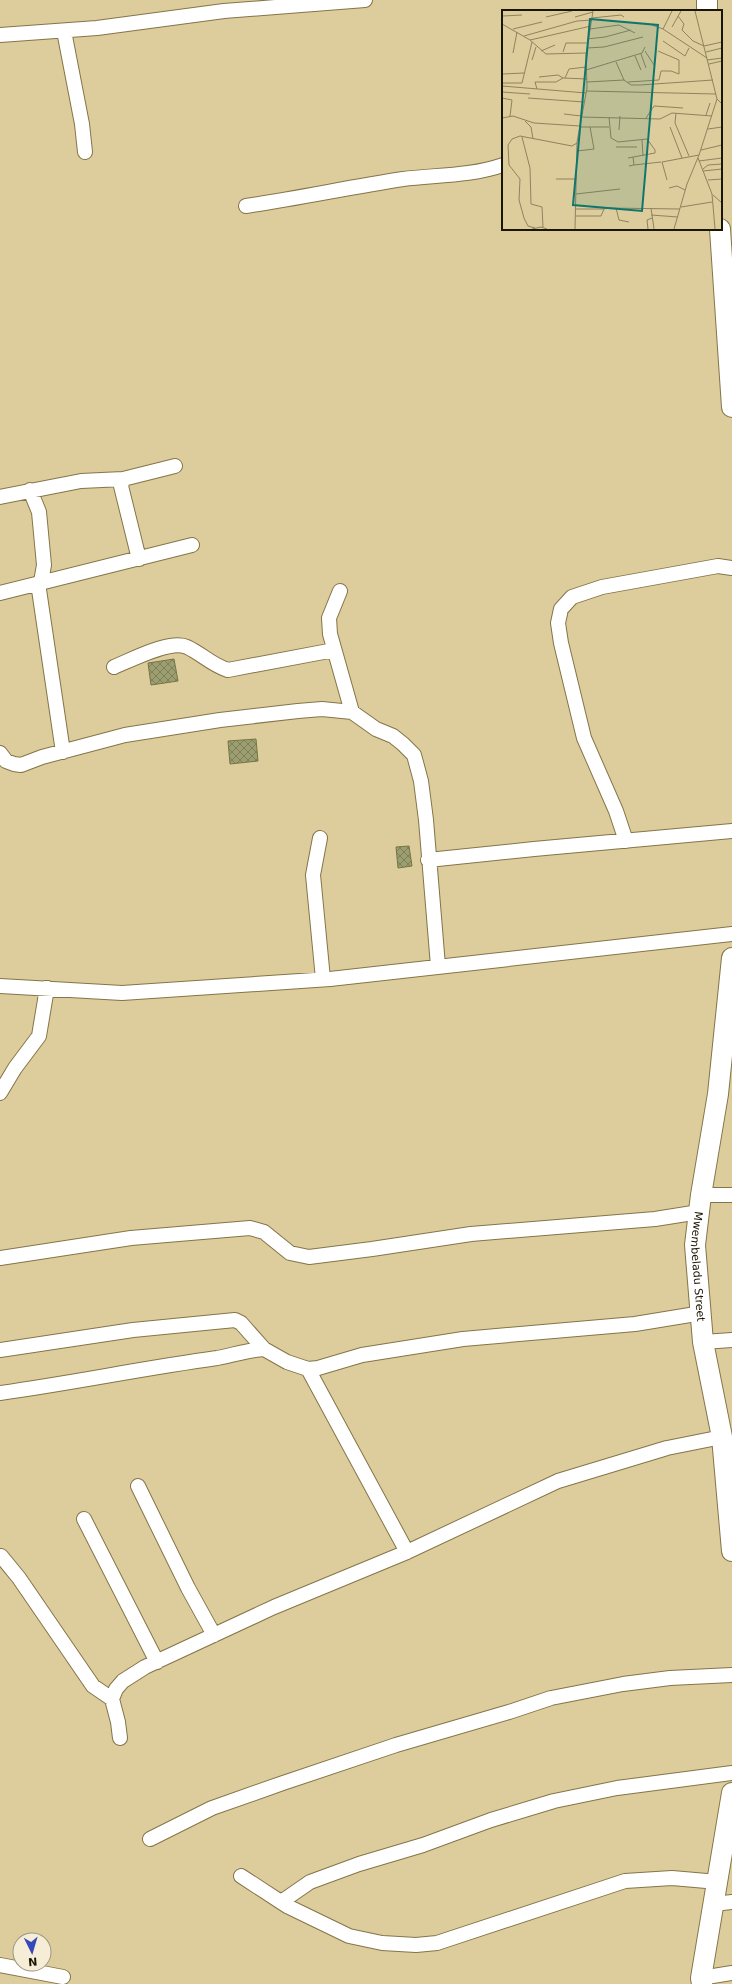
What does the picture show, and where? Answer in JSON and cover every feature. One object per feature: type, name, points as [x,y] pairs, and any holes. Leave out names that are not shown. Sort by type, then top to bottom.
[{"type":"street","points":[[0,35],[105,27],[274,3],[365,0]]},
{"type":"street","points":[[706,0],[707,10]]},
{"type":"street","points":[[64,31],[81,117],[85,152]]},
{"type":"street","points":[[246,206],[370,184],[427,176],[468,174],[502,165]]},
{"type":"street","points":[[720,230],[728,277],[732,407]]},
{"type":"street","points":[[0,497],[81,481],[122,479],[175,466]]},
{"type":"street","points":[[122,479],[121,486],[140,559]]},
{"type":"street","points":[[30,490],[39,512],[44,565],[40,583],[63,752]]},
{"type":"street","points":[[0,593],[192,545]]},
{"type":"street","points":[[626,841],[616,811],[584,738],[561,642],[558,622],[561,609],[572,597],[602,587],[718,566],[732,568]]},
{"type":"street","points":[[340,591],[330,618],[330,634],[352,712]]},
{"type":"street","points":[[114,667],[142,655],[178,645],[186,646],[217,666],[228,670],[334,650]]},
{"type":"street","points":[[0,753],[6,761],[21,765],[125,735],[220,720],[322,709],[352,712],[376,729],[393,736],[414,755],[421,781],[426,820],[428,860],[438,966]]},
{"type":"street","points":[[428,860],[732,831]]},
{"type":"street","points":[[320,838],[313,875],[323,979]]},
{"type":"street","points":[[0,986],[122,993],[323,979],[732,934]]},
{"type":"street","name":"Mwembeladu Street","points":[[732,958],[725,1094],[700,1203],[695,1245],[702,1313],[703,1342],[728,1470],[732,1551]]},
{"type":"street","points":[[0,1093],[15,1068],[39,1036],[47,988]]},
{"type":"street","points":[[0,1258],[131,1238],[250,1228],[264,1232],[290,1253],[298,1256],[309,1257],[471,1234],[655,1219],[700,1203],[732,1195]]},
{"type":"street","points":[[0,1350],[133,1330],[228,1320],[241,1323],[264,1349],[287,1362],[308,1369],[318,1368],[362,1355],[462,1339],[635,1324],[702,1313]]},
{"type":"street","points":[[703,1342],[732,1340]]},
{"type":"street","points":[[0,1393],[221,1357],[247,1350],[264,1349]]},
{"type":"street","points":[[308,1369],[407,1552]]},
{"type":"street","points":[[120,1738],[118,1722],[112,1699],[116,1689],[123,1682],[157,1662],[274,1607],[407,1552],[558,1481],[667,1448],[722,1437]]},
{"type":"street","points":[[138,1486],[188,1588],[214,1635]]},
{"type":"street","points":[[84,1519],[157,1662]]},
{"type":"street","points":[[1,1556],[19,1578],[93,1686],[112,1699]]},
{"type":"street","points":[[150,1839],[212,1808],[283,1782],[551,1698],[623,1684],[670,1678],[732,1675]]},
{"type":"street","points":[[281,1902],[310,1882],[345,1869],[423,1845],[490,1820],[554,1801],[617,1788],[732,1773]]},
{"type":"street","points":[[701,1981],[723,1903],[718,1882],[732,1793]]},
{"type":"street","points":[[241,1876],[281,1902],[349,1936],[382,1943],[416,1945],[437,1943],[625,1881],[672,1878],[718,1882]]},
{"type":"street","points":[[0,1965],[63,1977]]},
{"type":"street","points":[[701,1981],[732,1973]]},
{"type":"building","points":[[174,659],[178,681],[151,685],[148,663]]},
{"type":"building","points":[[256,739],[258,761],[230,764],[228,741]]},
{"type":"building","points":[[409,846],[412,866],[398,868],[396,847]]}]
